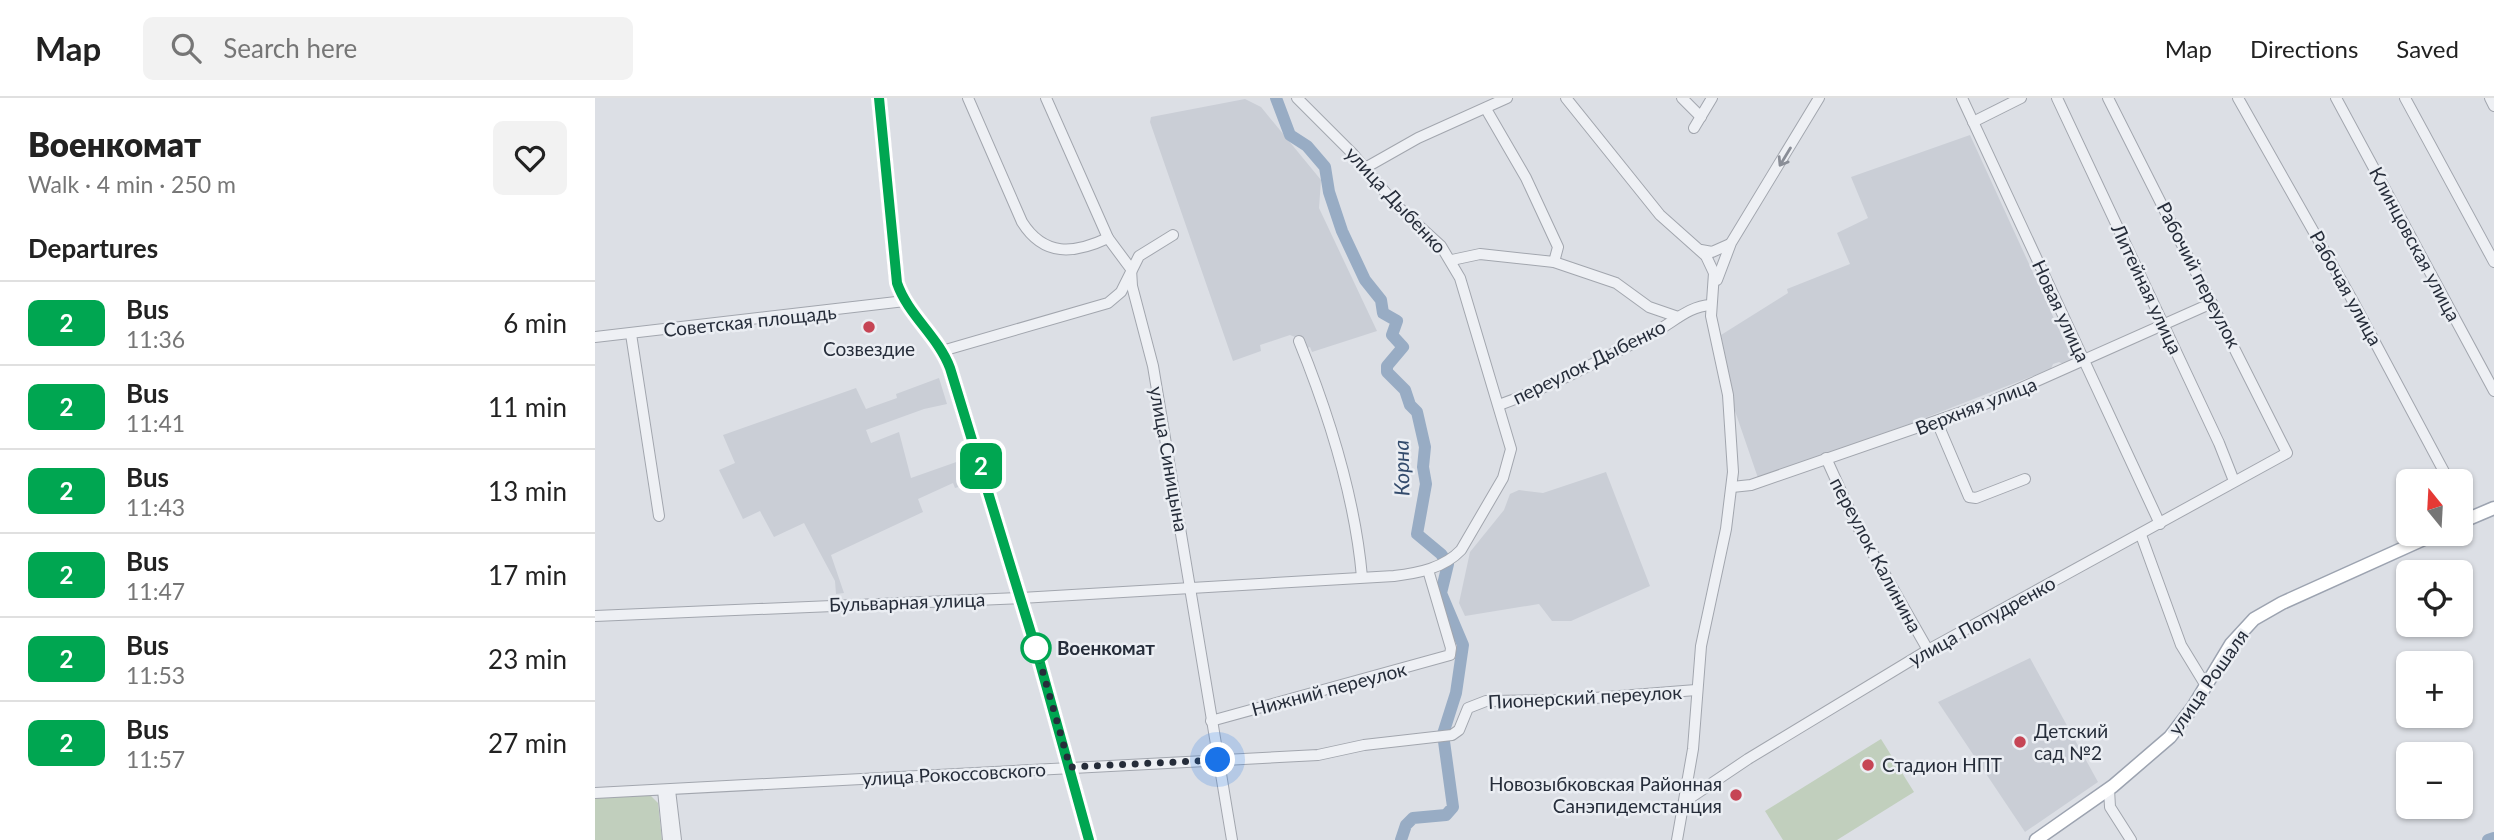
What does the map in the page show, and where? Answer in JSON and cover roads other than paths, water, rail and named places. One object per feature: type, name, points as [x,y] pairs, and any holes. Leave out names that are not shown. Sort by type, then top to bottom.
[{"type":"main road","points":[[879,98],[893,263],[905,301],[942,351],[960,397],[1021,598],[1089,840]]},
{"type":"main road","points":[[2473,515],[2494,508]]},
{"type":"main road","name":"улица Рошаля","points":[[2036,840],[2109,789],[2170,737],[2231,644],[2253,619],[2282,603],[2408,546]]},
{"type":"street","points":[[968,98],[1022,222],[1032,236],[1047,247],[1065,252],[1083,249],[1108,238]]},
{"type":"street","name":"улица Синицына","points":[[1046,98],[1108,238],[1131,269],[1132,286],[1153,366],[1232,840]]},
{"type":"street","name":"улица Дыбенко","points":[[1297,98],[1365,168],[1396,205],[1430,235],[1452,260],[1511,449],[1503,478],[1461,550],[1453,558]]},
{"type":"street","points":[[1365,168],[1427,133],[1507,98]]},
{"type":"street","points":[[1566,98],[1660,215],[1701,250],[1710,262],[1714,279],[1712,323],[1730,411],[1732,487],[1726,529],[1701,646],[1690,768],[1677,840]]},
{"type":"street","points":[[1682,98],[1701,117]]},
{"type":"street","points":[[1694,128],[1712,98]]},
{"type":"street","points":[[1713,293],[1731,243],[1819,98]]},
{"type":"street","name":"Новая улица","points":[[1962,98],[2160,524]]},
{"type":"street","points":[[1973,122],[2021,98]]},
{"type":"street","name":"Литейная улица","points":[[2057,98],[2234,481]]},
{"type":"street","name":"Рабочий переулок","points":[[2108,98],[2287,453]]},
{"type":"street","name":"Рабочая улица","points":[[2238,98],[2354,303],[2443,469]]},
{"type":"street","name":"Клинцовская улица","points":[[2336,98],[2494,391]]},
{"type":"street","points":[[2405,98],[2494,262]]},
{"type":"street","points":[[2490,98],[2494,106]]},
{"type":"street","points":[[1486,109],[1526,178],[1556,242],[1558,250],[1554,262]]},
{"type":"street","points":[[1108,303],[1121,292],[1142,252],[1173,235]]},
{"type":"street","points":[[1701,250],[1712,253],[1731,243]]},
{"type":"street","name":"переулок Дыбенко","points":[[1452,260],[1480,254],[1554,262],[1616,283],[1649,307],[1678,317]]},
{"type":"street","points":[[942,351],[1108,303],[1128,300],[1140,310]]},
{"type":"street","name":"Советская площадь","points":[[595,337],[905,301]]},
{"type":"street","name":"Верхняя улица","points":[[1732,487],[1751,485],[1937,422],[2085,361],[2212,303]]},
{"type":"street","name":"переулок Дыбенко","points":[[1499,405],[1589,365],[1695,307],[1711,305]]},
{"type":"street","points":[[631,334],[659,516]]},
{"type":"street","points":[[1299,341],[1338,460],[1358,541],[1362,578]]},
{"type":"street","points":[[1937,422],[1969,497],[1976,498],[2025,479]]},
{"type":"street","name":"улица Попудренко","points":[[1684,802],[1928,650],[2287,453]]},
{"type":"street","name":"переулок Калинина","points":[[1826,458],[1855,522],[1928,650]]},
{"type":"street","points":[[2141,535],[2181,645],[2206,685]]},
{"type":"street","name":"Бульварная улица","points":[[595,616],[1021,598],[1362,578],[1428,570],[1453,558]]},
{"type":"street","name":"Нижний переулок","points":[[1211,721],[1447,657],[1451,648],[1428,570]]},
{"type":"street","name":"Пионерский переулок","points":[[1442,737],[1459,730],[1468,708],[1486,701],[1569,700],[1696,690]]},
{"type":"street","name":"улица Рокоссовского","points":[[595,793],[1318,755],[1374,744],[1442,737]]},
{"type":"street","points":[[1690,768],[1697,782],[1714,781]]},
{"type":"street","points":[[2109,789],[2111,809],[2131,840]]},
{"type":"street","points":[[667,790],[668,840]]},
{"type":"street","points":[[667,790],[676,840]]},
{"type":"street","points":[[2084,806],[2099,803],[2111,809]]},
{"type":"waterway","name":"Корна","points":[[1276,98],[1290,135],[1307,146],[1325,167],[1329,192],[1342,231],[1365,280],[1381,300],[1383,313],[1397,321],[1392,335],[1403,347],[1387,366],[1387,372],[1405,390],[1410,405],[1417,412],[1425,447],[1423,467],[1426,484],[1417,534],[1441,554],[1448,564],[1441,593],[1463,645],[1456,693],[1443,734],[1453,807],[1446,815],[1413,818],[1406,825],[1401,840]]},
{"type":"waterway","name":"Корна","points":[[2488,840],[2494,838]]},
{"type":"place","name":"Созвездие","points":[[869,327]]},
{"type":"place","name":"Военкомат","points":[[1036,648]]},
{"type":"place","name":"Детский сад №2","points":[[2020,742]]},
{"type":"place","name":"Стадион НПТ","points":[[1868,765]]},
{"type":"place","name":"Новозыбковская Районная Санэпидемстанция","points":[[1736,795]]}]
